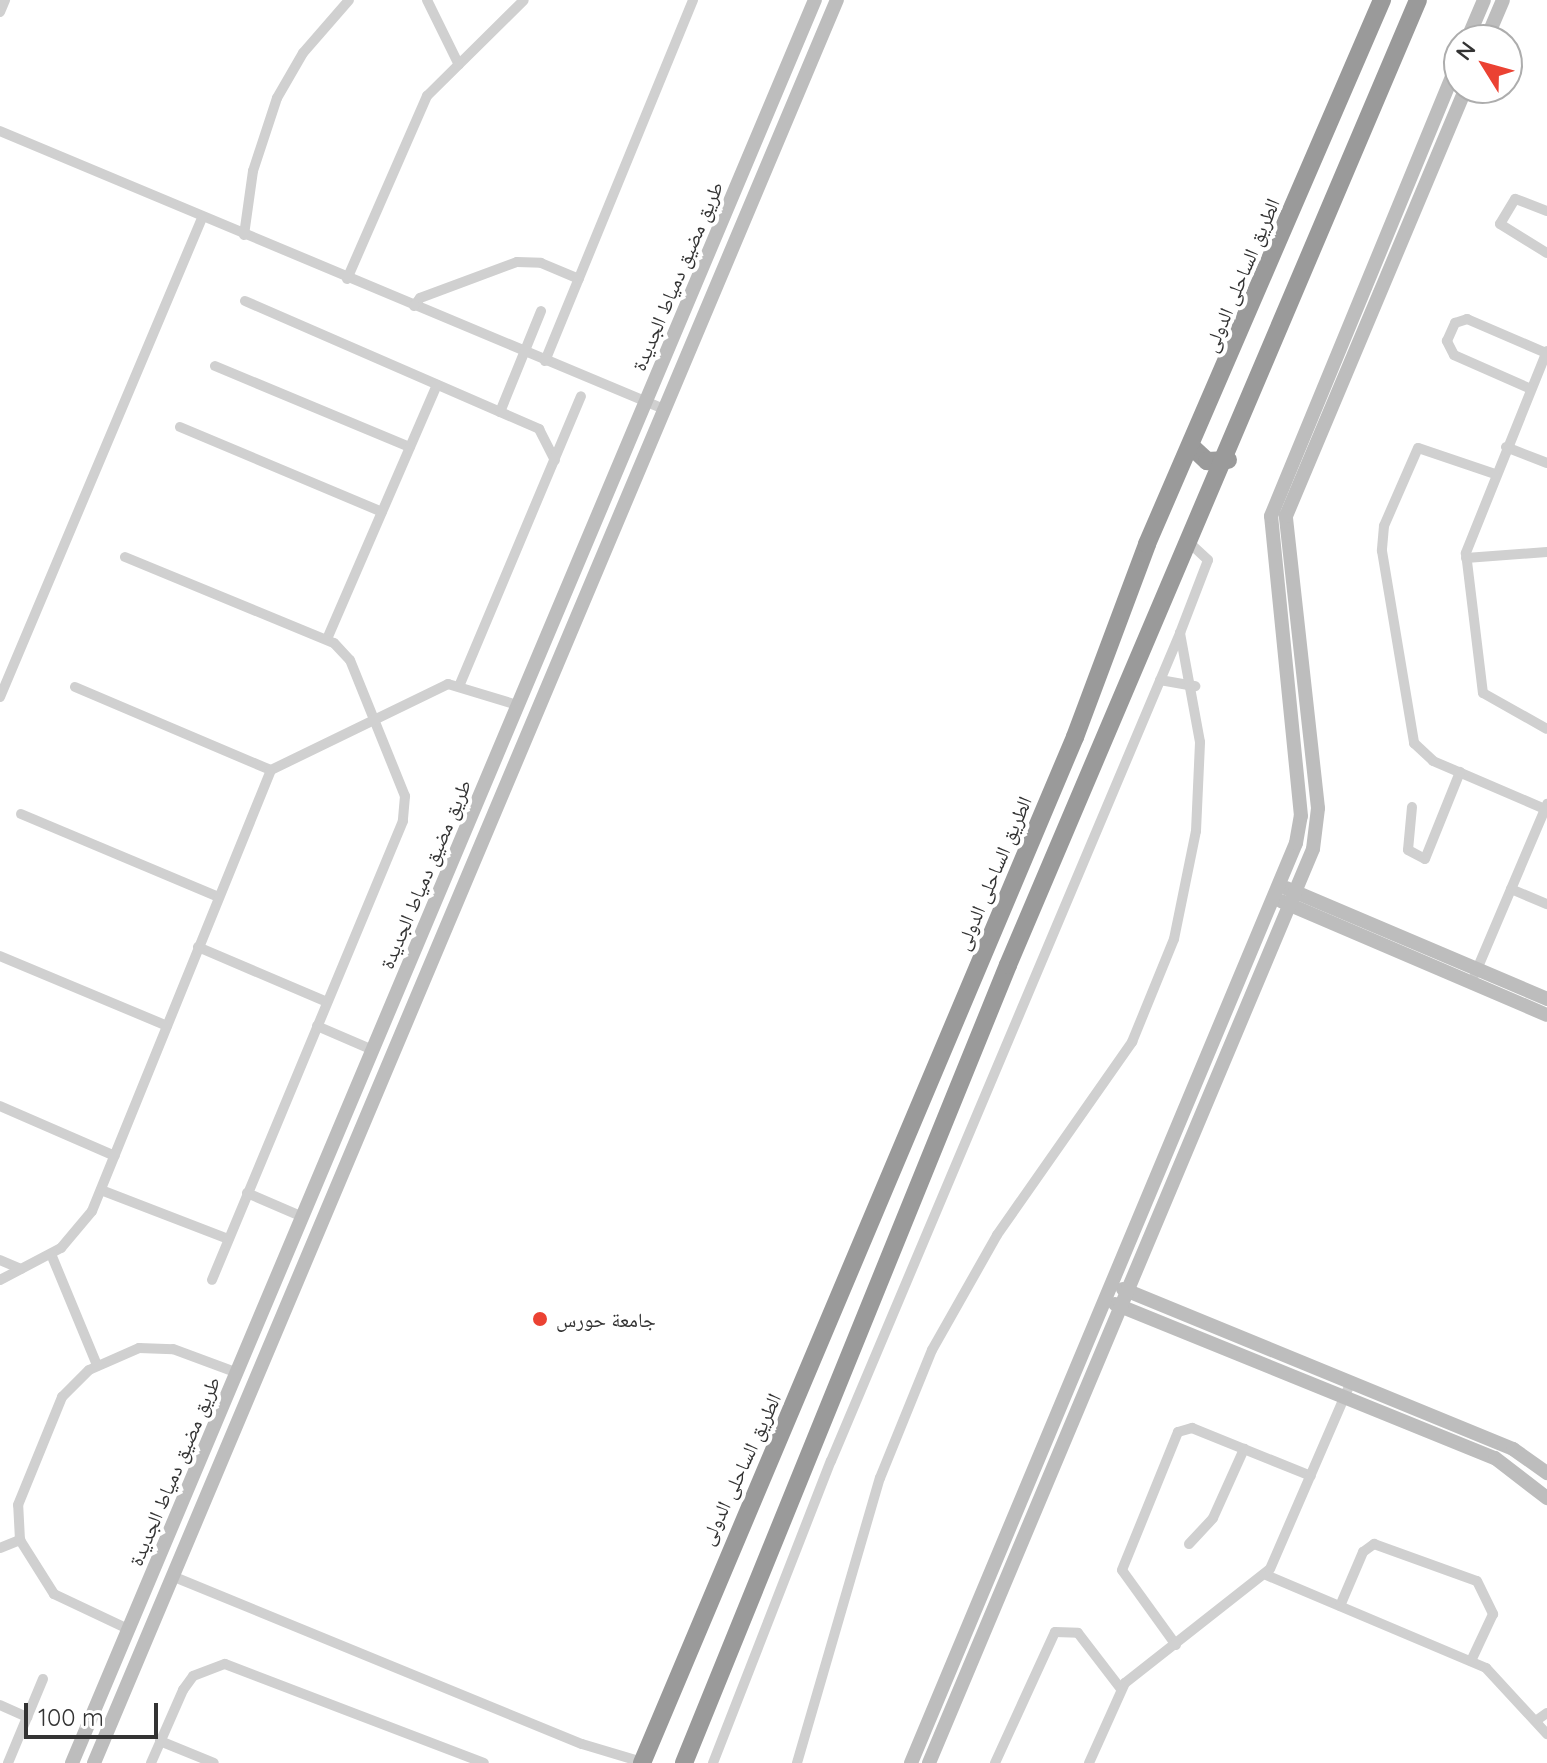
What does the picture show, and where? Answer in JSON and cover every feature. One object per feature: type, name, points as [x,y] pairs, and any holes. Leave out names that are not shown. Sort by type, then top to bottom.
[{"type":"highway","name":"الطريق الساحلى الدولى","points":[[642,1762],[1382,0]]},
{"type":"highway","points":[[684,1763],[960,1079],[1228,460],[1337,182],[1418,0]]},
{"type":"highway","points":[[1192,447],[1207,461],[1228,460]]},
{"type":"street","points":[[0,12],[5,0]]},
{"type":"street","points":[[244,235],[253,171],[277,98],[303,53],[349,0]]},
{"type":"street","points":[[427,0],[459,65]]},
{"type":"street","points":[[347,279],[421,106],[524,0]]},
{"type":"street","points":[[545,361],[693,0]]},
{"type":"street","name":"طريق مضيق دمياط الجديدة","points":[[72,1763],[815,0]]},
{"type":"street","name":"طريق مضيق دمياط الجديدة","points":[[94,1763],[503,786],[837,0]]},
{"type":"street","points":[[1474,24],[1484,0]]},
{"type":"street","points":[[1493,24],[1503,0]]},
{"type":"street","points":[[783,77],[801,84]]},
{"type":"street","points":[[911,1763],[1114,1286],[1276,891],[1301,816],[1271,516],[1443,98]]},
{"type":"street","points":[[929,1763],[1292,898],[1318,816],[1286,516],[1459,104]]},
{"type":"street","points":[[0,131],[347,279],[664,409]]},
{"type":"street","points":[[1547,211],[1515,199],[1500,224],[1547,253]]},
{"type":"street","points":[[0,697],[202,218]]},
{"type":"street","points":[[414,306],[517,262],[541,263],[579,279]]},
{"type":"street","points":[[245,301],[543,432],[555,460]]},
{"type":"street","points":[[500,412],[541,311]]},
{"type":"street","points":[[1531,389],[1454,355],[1447,341],[1455,323],[1467,319],[1547,352],[1495,474],[1466,558],[1483,693],[1547,729]]},
{"type":"street","points":[[215,366],[410,447]]},
{"type":"street","points":[[327,639],[437,385]]},
{"type":"street","points":[[460,684],[581,396]]},
{"type":"street","points":[[180,427],[382,512]]},
{"type":"street","points":[[1506,447],[1547,463]]},
{"type":"street","points":[[1474,976],[1546,807],[1425,756],[1412,737],[1381,536],[1418,448],[1495,474]]},
{"type":"street","points":[[713,1763],[831,1461],[1180,633],[1208,560],[1191,544]]},
{"type":"street","points":[[1466,558],[1547,552]]},
{"type":"street","points":[[125,557],[327,639],[350,660],[401,780],[404,813],[212,1280]]},
{"type":"street","points":[[797,1763],[880,1478],[932,1350],[997,1235],[1132,1042],[1174,939],[1196,831],[1195,686],[1180,633]]},
{"type":"street","points":[[1160,680],[1195,686]]},
{"type":"street","points":[[0,1280],[51,1254],[79,1232],[101,1190],[271,770],[374,716],[460,684],[517,705]]},
{"type":"street","points":[[75,687],[271,770]]},
{"type":"street","points":[[1412,807],[1408,850],[1425,859],[1460,772]]},
{"type":"street","points":[[486,780],[503,786]]},
{"type":"street","points":[[21,814],[218,897]]},
{"type":"street","points":[[1511,889],[1547,904]]},
{"type":"street","points":[[1276,891],[1474,976],[1547,1015]]},
{"type":"street","points":[[198,947],[327,1002]]},
{"type":"street","points":[[0,956],[167,1026]]},
{"type":"street","points":[[1474,976],[1547,999]]},
{"type":"street","points":[[317,1026],[373,1050]]},
{"type":"street","points":[[0,1106],[115,1156]]},
{"type":"street","points":[[101,1190],[228,1239]]},
{"type":"street","points":[[247,1193],[303,1217]]},
{"type":"street","points":[[51,1254],[97,1365]]},
{"type":"street","points":[[0,1260],[21,1269]]},
{"type":"street","points":[[1114,1286],[1513,1449],[1547,1473]]},
{"type":"street","points":[[1107,1301],[1495,1458],[1547,1498]]},
{"type":"street","points":[[128,1629],[54,1594],[20,1540],[18,1505],[62,1397],[97,1365],[127,1350],[161,1348],[238,1373]]},
{"type":"street","points":[[1093,1762],[1121,1689],[1266,1575],[1351,1382]]},
{"type":"street","points":[[1176,1645],[1125,1579],[1124,1561],[1180,1430],[1244,1449],[1311,1476]]},
{"type":"street","points":[[206,1447],[224,1453]]},
{"type":"street","points":[[1189,1544],[1213,1518],[1244,1449]]},
{"type":"street","points":[[0,1548],[20,1540]]},
{"type":"street","points":[[1340,1606],[1363,1552],[1374,1544],[1477,1581],[1493,1609],[1471,1661]]},
{"type":"street","points":[[1266,1575],[1471,1661],[1506,1683],[1547,1734]]},
{"type":"street","points":[[172,1576],[582,1744],[642,1762]]},
{"type":"street","points":[[995,1763],[1055,1632],[1078,1633],[1121,1689]]},
{"type":"street","points":[[151,1763],[193,1676],[225,1664],[484,1763]]},
{"type":"street","points":[[8,1763],[43,1679]]},
{"type":"street","points":[[0,1705],[27,1717]]},
{"type":"street","points":[[1537,1720],[1547,1713]]},
{"type":"street","points":[[160,1741],[214,1763]]},
{"type":"place","name":"جامعة حورس","points":[[540,1319]]}]
